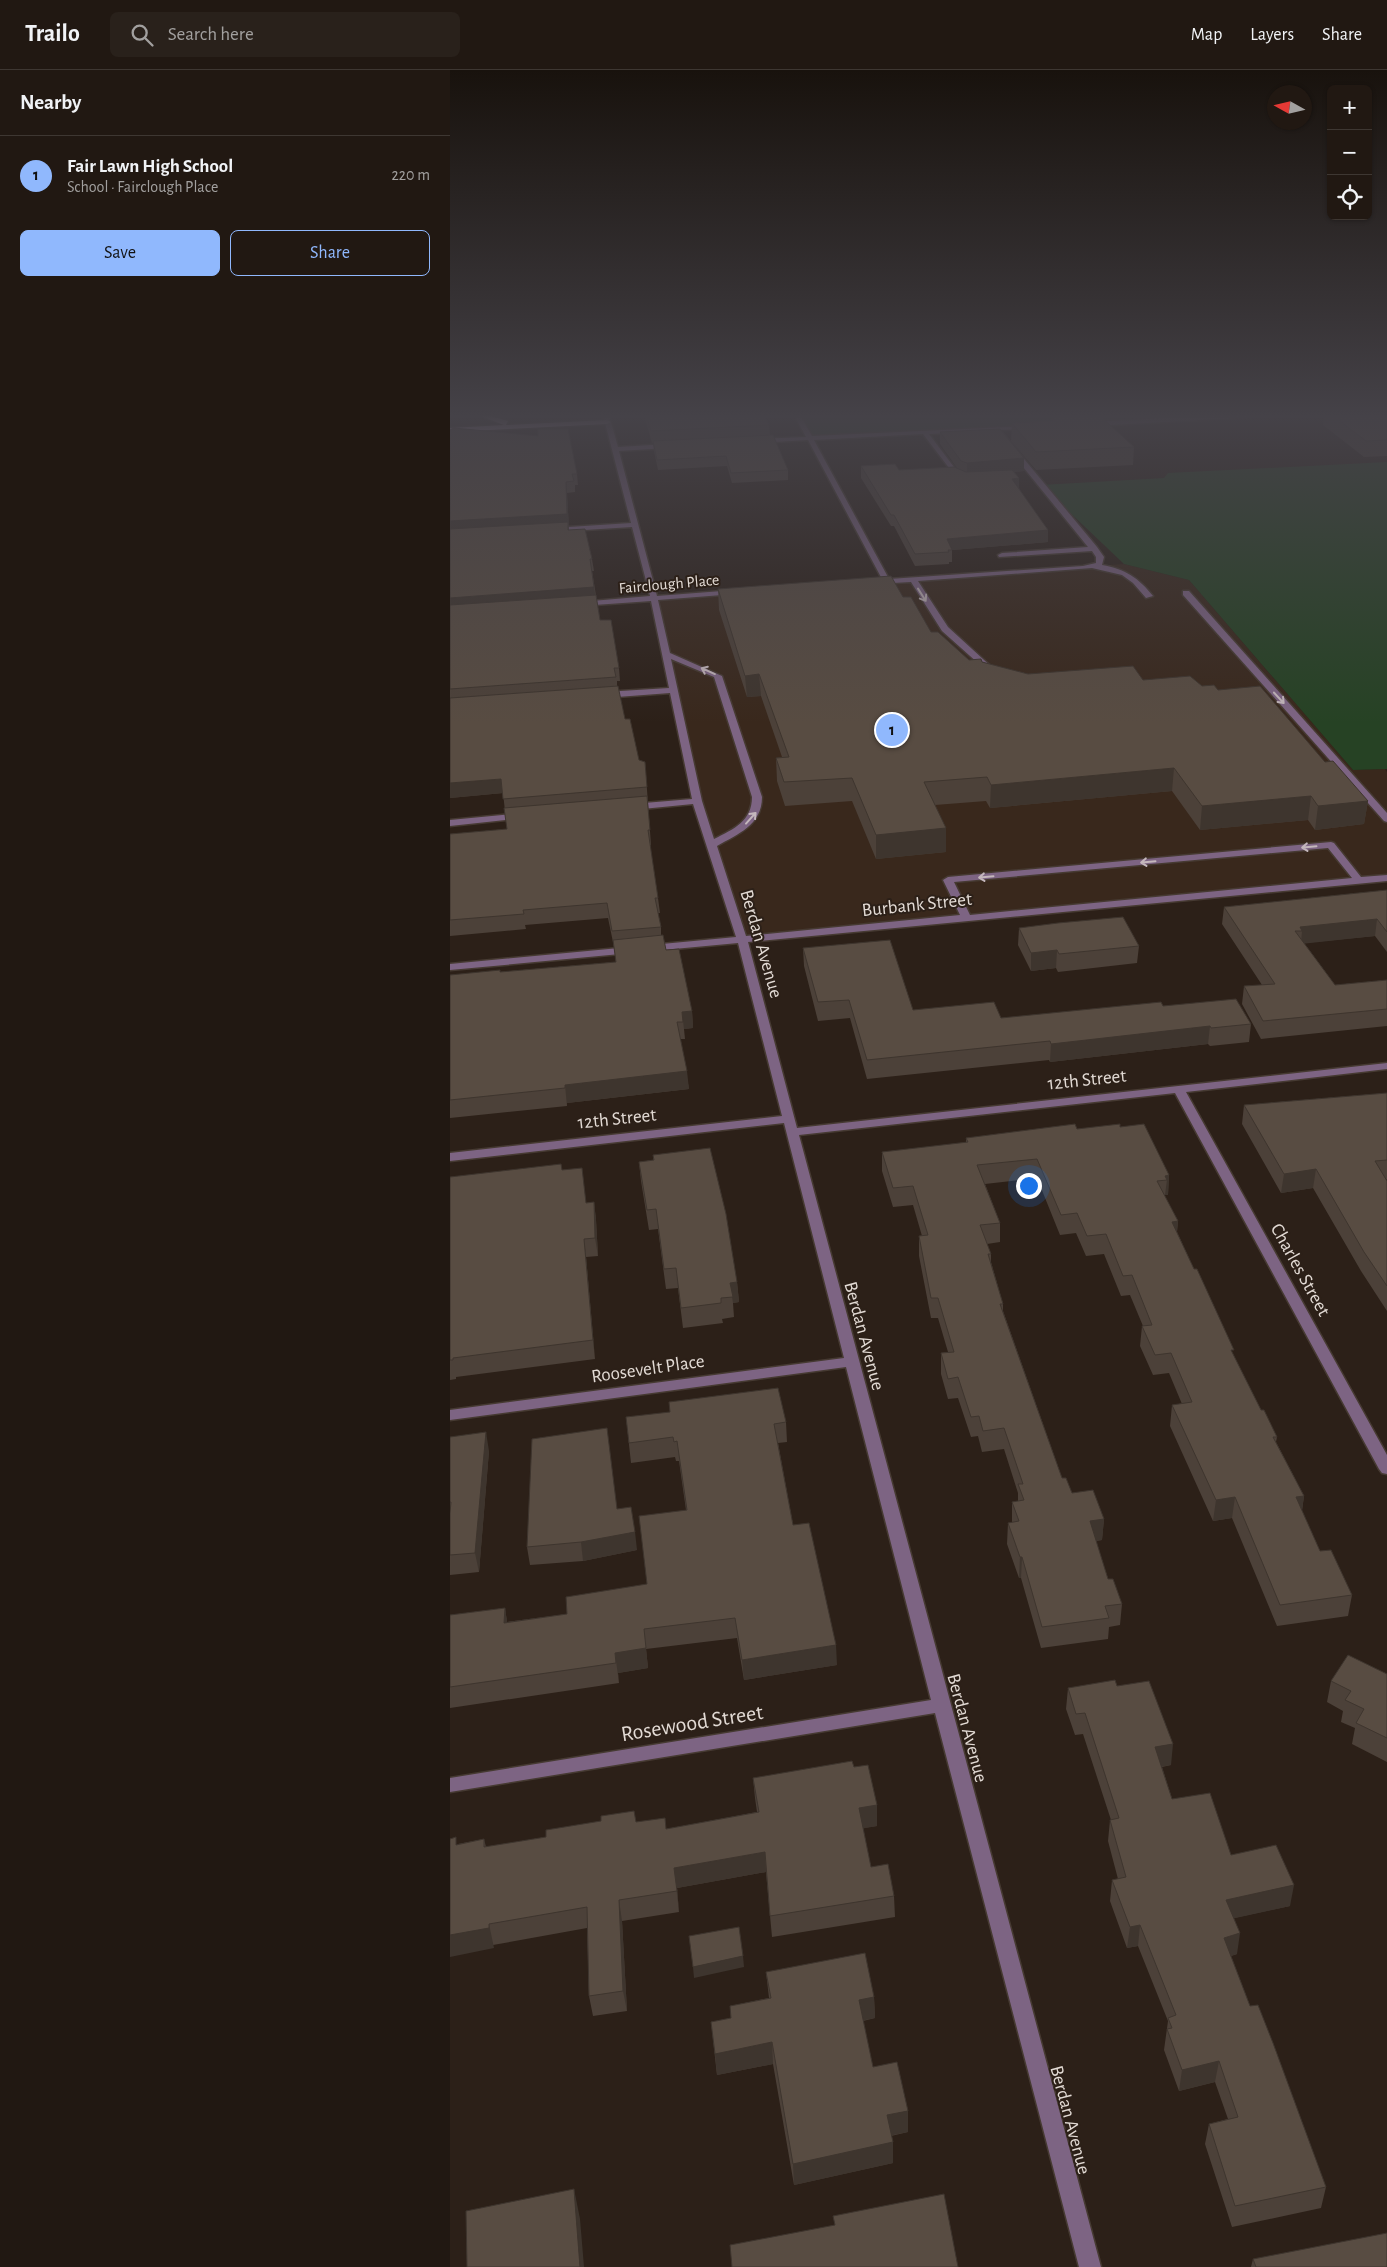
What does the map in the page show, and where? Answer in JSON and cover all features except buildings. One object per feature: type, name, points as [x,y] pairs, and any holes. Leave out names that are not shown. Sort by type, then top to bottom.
[{"type":"street","name":"Berdan Avenue","points":[[633,518],[654,598],[697,801],[742,939],[941,1706],[1090,2267]]},
{"type":"street","points":[[853,518],[887,582]]},
{"type":"street","points":[[1068,518],[1100,557],[1095,565]]},
{"type":"street","points":[[547,531],[635,525]]},
{"type":"street","points":[[1002,555],[1094,549]]},
{"type":"street","points":[[868,583],[1095,565],[1126,573],[1133,577],[1149,596]]},
{"type":"street","points":[[913,580],[945,629],[997,674]]},
{"type":"street","name":"Fairclough Place","points":[[569,605],[744,592]]},
{"type":"street","points":[[1186,594],[1326,748],[1387,819]]},
{"type":"street","points":[[665,654],[718,676],[757,797],[757,810],[752,820],[711,845]]},
{"type":"street","points":[[598,695],[672,690]]},
{"type":"street","points":[[622,808],[697,801]]},
{"type":"street","points":[[450,823],[536,815]]},
{"type":"street","points":[[966,918],[948,880],[1332,845],[1358,880]]},
{"type":"street","name":"Burbank Street","points":[[450,968],[1387,878]]},
{"type":"street","name":"12th Street","points":[[450,1157],[1179,1089],[1387,1066]]},
{"type":"street","name":"Charles Street","points":[[1179,1089],[1387,1469]]},
{"type":"street","name":"Roosevelt Place","points":[[450,1415],[852,1362]]},
{"type":"street","name":"Rosewood Street","points":[[450,1785],[941,1706]]},
{"type":"shaded area","points":[[1124,564],[1189,580],[1353,770],[1385,769],[1387,772],[1387,878],[742,939],[711,845],[654,598]]},
{"type":"green space","points":[[1075,518],[1387,518],[1387,769],[1353,770],[1189,580],[1124,564]]},
{"type":"place","name":"Fair Lawn High School","points":[[892,730]]}]
